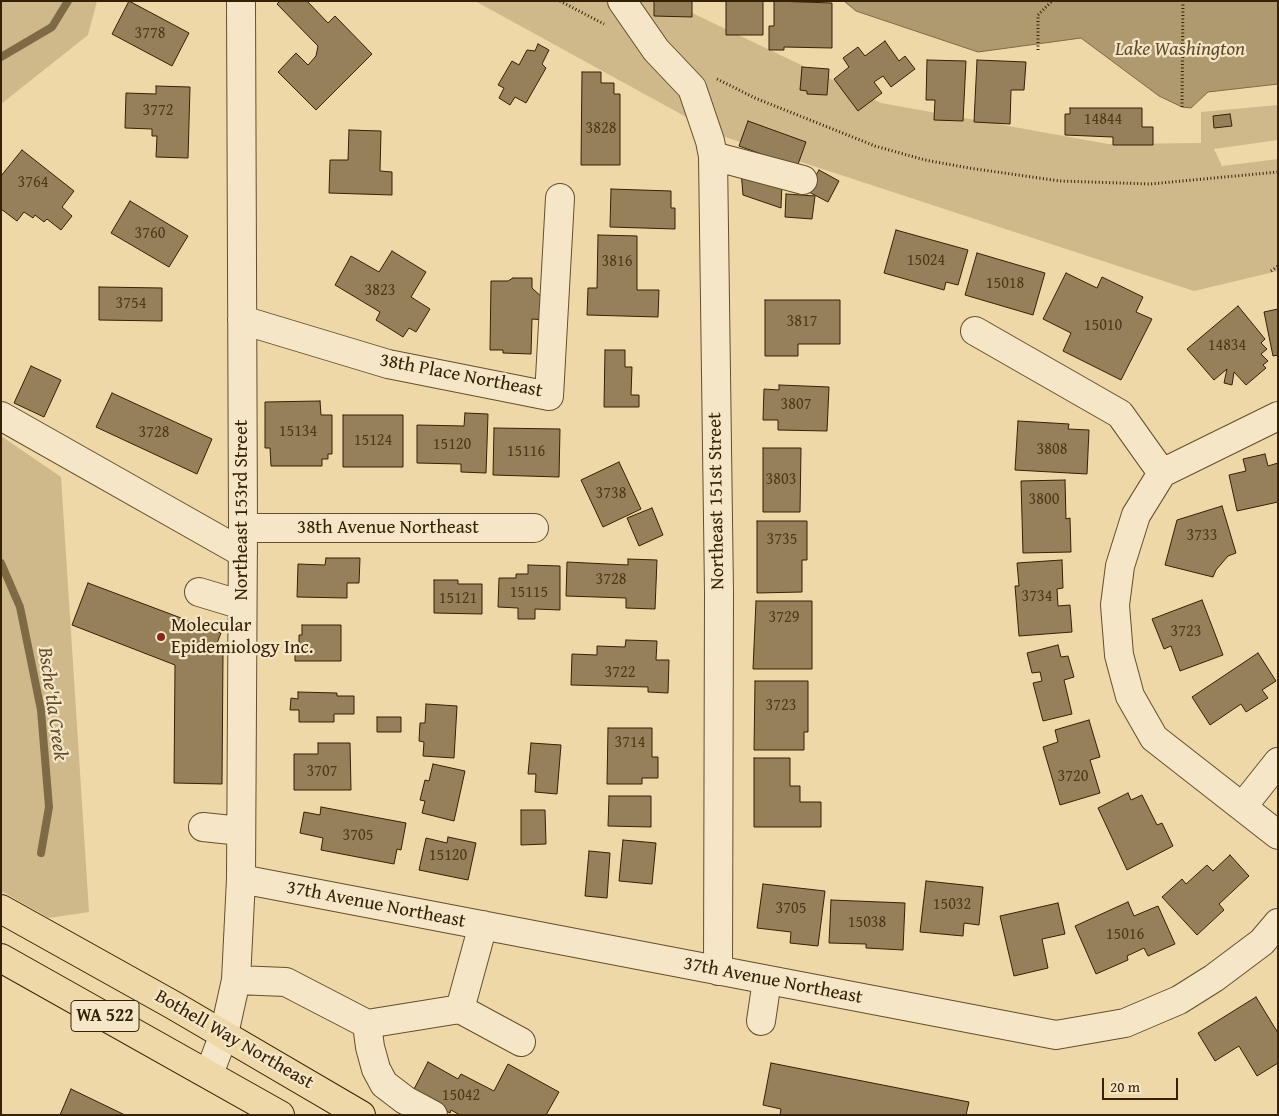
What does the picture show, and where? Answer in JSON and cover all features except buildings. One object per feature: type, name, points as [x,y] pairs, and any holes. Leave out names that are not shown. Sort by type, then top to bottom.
[{"type":"main road","name":"Bothell Way Northeast","points":[[1,909],[224,1034],[361,1115]]},
{"type":"main road","name":"WA 522","points":[[1,958],[280,1115]]},
{"type":"street","name":"Northeast 153rd Street","points":[[209,1074],[224,1034],[236,980],[241,879],[243,541],[241,1]]},
{"type":"street","name":"Northeast 151st Street","points":[[622,1],[656,50],[692,88],[710,141],[713,156],[719,592],[718,971]]},
{"type":"street","points":[[713,156],[803,180]]},
{"type":"street","name":"38th Place Northeast","points":[[242,320],[388,364],[549,396],[560,198]]},
{"type":"street","points":[[975,331],[1120,414],[1162,472]]},
{"type":"street","points":[[1,416],[243,541]]},
{"type":"street","points":[[1278,416],[1162,472],[1136,515],[1120,566],[1115,606],[1119,655],[1130,696],[1154,738],[1278,835]]},
{"type":"street","name":"38th Avenue Northeast","points":[[243,541],[534,528]]},
{"type":"street","points":[[199,592],[242,605]]},
{"type":"street","points":[[1243,806],[1278,762]]},
{"type":"street","points":[[203,827],[242,831]]},
{"type":"street","name":"37th Avenue Northeast","points":[[241,879],[1056,1035],[1126,1023],[1179,1000],[1214,978],[1262,942],[1278,923]]},
{"type":"street","points":[[460,1009],[483,925]]},
{"type":"street","points":[[236,980],[286,982],[367,1024],[460,1009],[521,1042]]},
{"type":"street","points":[[761,1021],[767,980]]},
{"type":"street","points":[[367,1024],[376,1069],[384,1084],[405,1100],[433,1115]]},
{"type":"path","points":[[1038,50],[1038,15],[1052,1]]},
{"type":"path","points":[[1182,107],[1183,1]]},
{"type":"path","points":[[713,77],[754,98],[875,146],[943,163],[1060,182],[1150,184],[1278,172]]},
{"type":"path","points":[[1271,270],[1278,266]]},
{"type":"shaded area","points":[[1,1],[97,1],[88,35],[1,104]]},
{"type":"shaded area","points":[[475,1],[667,1],[881,103],[1108,144],[1201,143],[1201,112],[1278,105],[1278,140],[1214,149],[1222,166],[1278,159],[1278,271],[1194,291],[719,135]]},
{"type":"shaded area","points":[[1,436],[61,477],[89,912],[49,918],[1,891]]},
{"type":"water","name":"Lake Washington","points":[[844,1],[1278,1],[1278,84],[1208,92],[1191,108],[1182,107],[1159,96],[1081,38],[978,52],[856,11]]},
{"type":"waterway","name":"Bsche'tla Creek","points":[[1,57],[52,27],[68,1]]},
{"type":"waterway","name":"Bsche'tla Creek","points":[[1,563],[20,607],[41,710],[49,807],[41,853]]},
{"type":"place","name":"Molecular Epidemiology Inc.","points":[[161,637]]}]
